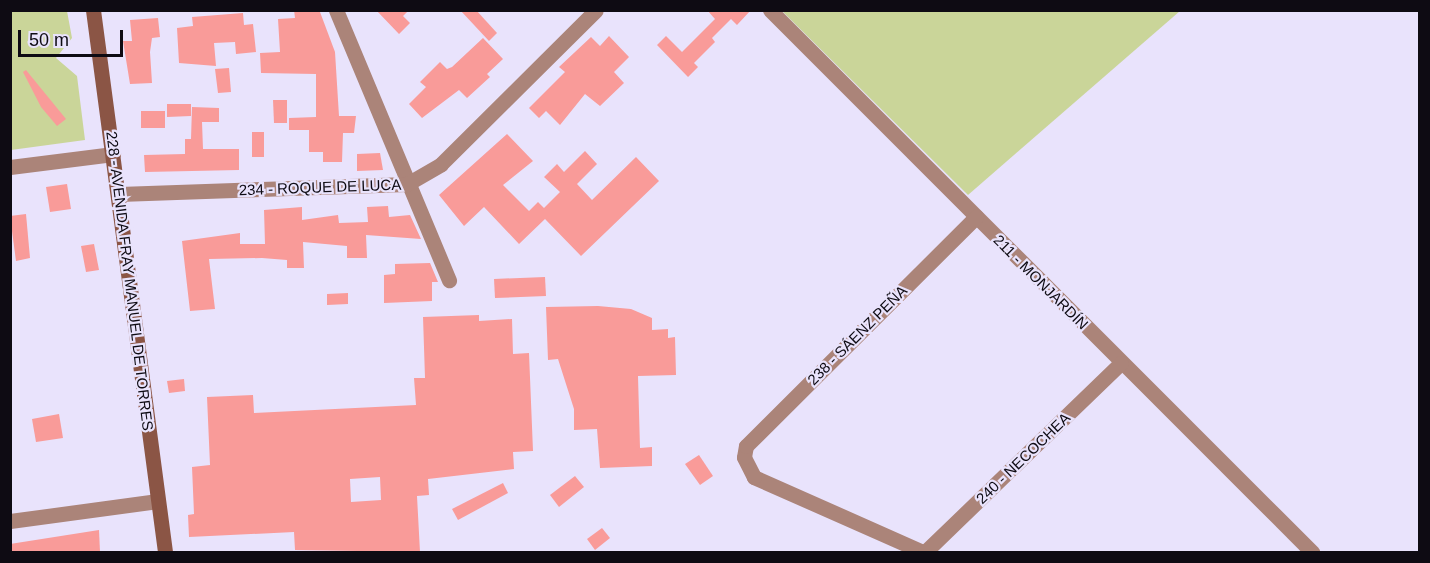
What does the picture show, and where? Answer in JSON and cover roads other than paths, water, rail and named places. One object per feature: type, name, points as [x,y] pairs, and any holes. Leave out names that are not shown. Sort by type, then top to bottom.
[{"type":"main road","name":"228 - AVENIDA FRAY MANUEL DE TORRES","points":[[93,10],[165,552]]},
{"type":"street","points":[[336,10],[449,280]]},
{"type":"street","name":"234 - ROQUE DE LUCA","points":[[118,194],[407,184],[441,164],[596,10]]},
{"type":"street","name":"211 - MONJARDÍN","points":[[770,10],[1312,552]]},
{"type":"street","points":[[10,167],[113,154]]},
{"type":"street","name":"238 - SÁENZ PEÑA","points":[[924,552],[754,477],[744,457],[746,446],[976,217]]},
{"type":"street","name":"240 - NECOCHEA","points":[[924,552],[1121,363]]},
{"type":"street","points":[[10,521],[158,501]]}]
